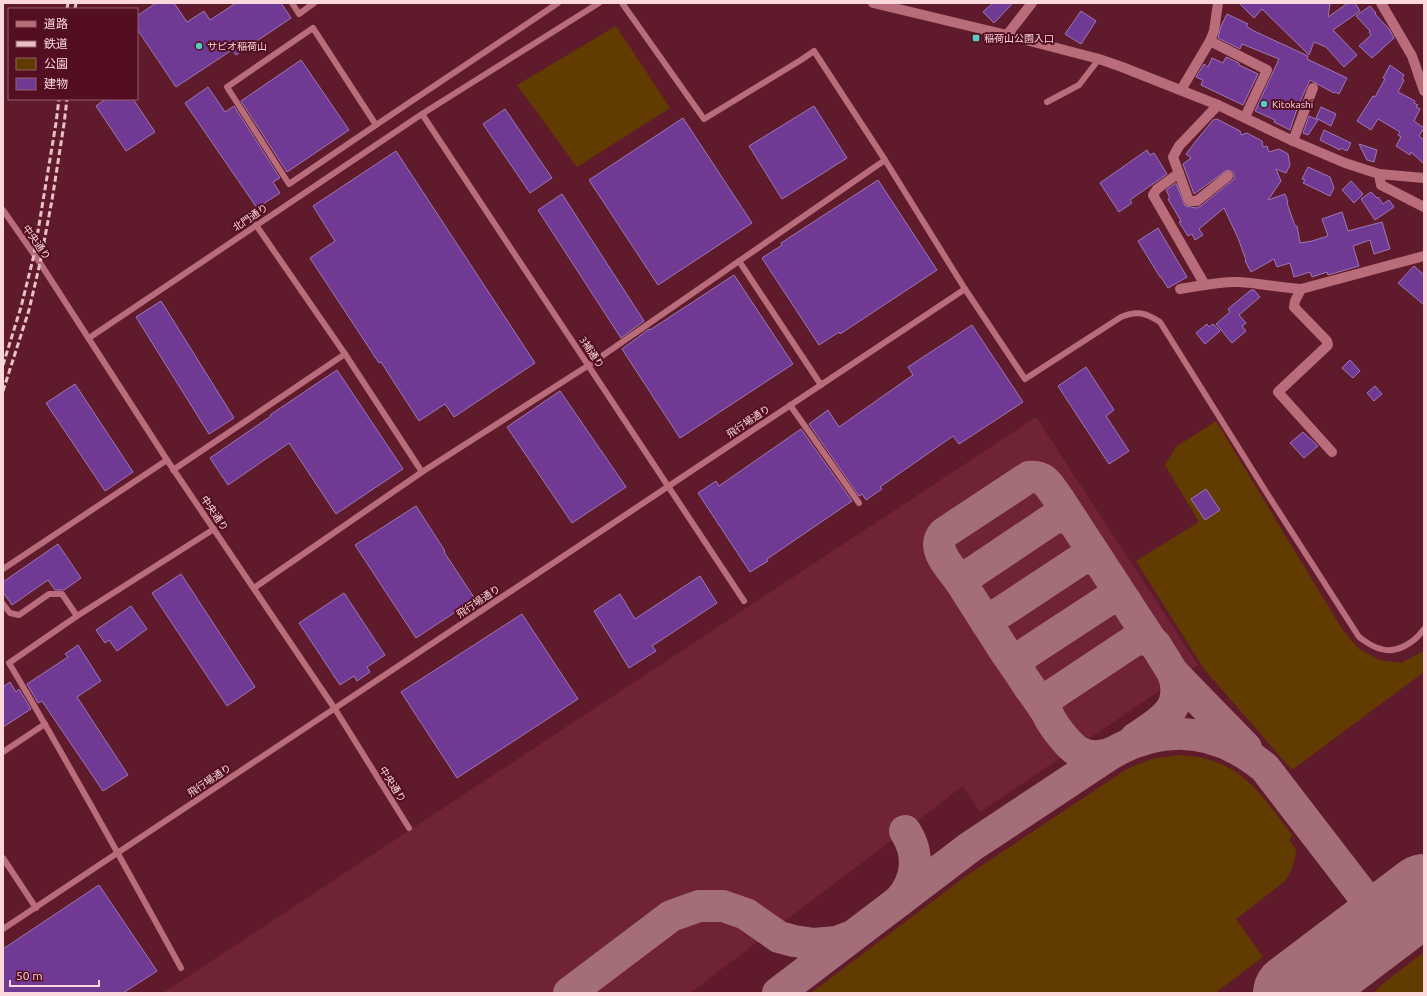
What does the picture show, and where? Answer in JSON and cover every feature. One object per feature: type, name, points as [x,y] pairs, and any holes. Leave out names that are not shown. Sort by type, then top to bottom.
[{"type":"street","points":[[873,3],[890,5],[1099,59],[1218,105],[1293,141],[1345,163],[1379,174],[1424,178]]},
{"type":"street","points":[[1007,35],[1032,3]]},
{"type":"street","points":[[1180,90],[1210,42],[1214,31],[1218,3]]},
{"type":"street","points":[[1381,3],[1412,56],[1424,91]]},
{"type":"street","points":[[1210,42],[1267,70],[1245,117]]},
{"type":"street","points":[[1293,141],[1313,88]]},
{"type":"street","points":[[1218,105],[1180,146],[1173,157],[1189,201],[1197,201],[1228,176]]},
{"type":"street","points":[[1178,174],[1157,189],[1153,195],[1205,285]]},
{"type":"street","points":[[1379,174],[1380,184],[1424,207]]},
{"type":"street","points":[[1180,290],[1205,285],[1238,282],[1301,289],[1424,256]]},
{"type":"street","points":[[1301,289],[1295,301],[1294,307],[1327,341],[1328,345],[1278,392],[1332,452]]},
{"type":"lane","points":[[292,3],[299,14],[314,3]]},
{"type":"lane","points":[[376,125],[312,28],[227,86],[289,184],[558,3]]},
{"type":"lane","name":"北門通り","points":[[89,338],[422,114],[599,3]]},
{"type":"lane","points":[[622,3],[704,119],[814,51],[885,160],[965,289],[1025,379],[1126,315],[1130,313],[1139,313],[1151,316],[1160,322],[1214,411],[1359,637],[1369,645],[1382,650],[1397,649],[1408,644],[1419,636],[1424,629]]},
{"type":"lane","points":[[1047,102],[1079,85],[1099,59]]},
{"type":"lane","name":"3補通り","points":[[422,114],[744,601]]},
{"type":"lane","points":[[254,588],[422,472],[589,365],[885,160]]},
{"type":"lane","name":"中央通り","points":[[3,210],[40,263],[173,470],[335,709],[409,828]]},
{"type":"lane","points":[[256,225],[345,354],[422,472]]},
{"type":"lane","points":[[739,261],[821,385]]},
{"type":"lane","name":"飛行場通り","points":[[3,930],[965,289]]},
{"type":"lane","points":[[173,470],[345,354]]},
{"type":"lane","points":[[790,405],[859,503]]},
{"type":"lane","points":[[3,569],[167,460]]},
{"type":"lane","points":[[181,968],[118,853],[9,663],[77,616],[214,529]]},
{"type":"lane","points":[[3,604],[10,613],[18,615],[49,594],[62,594],[77,616]]},
{"type":"lane","points":[[3,752],[45,724]]},
{"type":"lane","points":[[3,858],[36,908]]},
{"type":"shaded area","points":[[1036,417],[1198,665],[980,812],[963,786],[690,993],[163,993]]},
{"type":"green space","points":[[616,26],[670,108],[577,167],[517,85]]},
{"type":"green space","points":[[1216,421],[1342,629],[1359,649],[1380,660],[1401,663],[1424,651],[1424,672],[1292,770],[1204,669],[1136,561],[1199,522],[1165,465],[1176,447]]},
{"type":"green space","points":[[1177,755],[1199,757],[1217,762],[1246,779],[1258,791],[1293,836],[1289,840],[1296,849],[1293,867],[1284,882],[1236,919],[1263,957],[1215,993],[811,993],[966,876],[1127,769],[1151,759]]},
{"type":"green space","points":[[1424,952],[1424,993],[1374,993],[1381,985]]},
{"type":"building","name":"サピオ稲荷山","points":[[156,3],[174,3],[187,22],[204,11],[210,20],[236,3],[281,3],[291,18],[236,55],[232,50],[176,87],[138,30],[138,15]]},
{"type":"building","points":[[993,3],[1013,3],[994,23],[983,12]]},
{"type":"building","points":[[1239,3],[1330,4],[1328,17],[1348,3],[1355,3],[1360,11],[1333,30],[1357,55],[1344,67],[1326,47],[1314,42],[1309,55],[1262,9],[1254,18]]},
{"type":"building","points":[[1370,6],[1376,13],[1375,14],[1389,29],[1394,38],[1372,58],[1359,46],[1371,35],[1369,32],[1370,31],[1356,16]]},
{"type":"building","points":[[1081,11],[1096,21],[1081,44],[1065,34]]},
{"type":"building","points":[[1227,14],[1248,24],[1246,26],[1254,31],[1308,56],[1307,59],[1347,78],[1339,94],[1334,93],[1310,80],[1298,106],[1290,130],[1274,122],[1275,120],[1255,111],[1279,59],[1242,44],[1240,49],[1218,38],[1221,26]]},
{"type":"building","points":[[1226,57],[1258,74],[1243,105],[1201,85],[1203,80],[1196,77],[1204,64],[1208,67],[1212,58],[1223,63]]},
{"type":"building","points":[[301,60],[349,130],[287,172],[241,101]]},
{"type":"building","points":[[1390,65],[1404,75],[1402,79],[1404,80],[1398,92],[1415,101],[1414,103],[1418,105],[1416,107],[1420,109],[1414,121],[1424,128],[1419,136],[1424,140],[1424,164],[1411,152],[1410,155],[1396,146],[1401,137],[1398,135],[1400,132],[1378,119],[1371,130],[1357,121],[1373,96],[1375,97],[1385,79],[1383,78]]},
{"type":"building","points":[[208,87],[225,112],[234,106],[280,178],[273,182],[280,193],[257,208],[185,103]]},
{"type":"building","points":[[105,100],[134,100],[155,132],[126,151],[96,106]]},
{"type":"building","points":[[814,106],[847,158],[782,199],[749,146]]},
{"type":"building","points":[[1321,107],[1336,114],[1331,126],[1316,118]]},
{"type":"building","points":[[505,109],[552,178],[530,193],[483,124]]},
{"type":"building","points":[[1309,116],[1318,120],[1308,135],[1303,133]]},
{"type":"building","points":[[683,118],[752,223],[658,285],[589,180]]},
{"type":"building","points":[[1217,119],[1240,131],[1241,135],[1247,133],[1262,141],[1263,147],[1267,146],[1269,152],[1279,149],[1288,154],[1290,165],[1286,173],[1276,169],[1281,181],[1268,200],[1285,194],[1295,226],[1297,226],[1300,243],[1328,236],[1322,219],[1342,212],[1348,231],[1382,222],[1390,249],[1374,254],[1370,240],[1353,246],[1359,266],[1328,275],[1327,272],[1312,277],[1310,272],[1294,277],[1290,263],[1277,267],[1274,259],[1251,272],[1245,261],[1246,260],[1238,238],[1224,208],[1199,229],[1203,235],[1195,240],[1192,234],[1188,236],[1179,222],[1181,221],[1168,199],[1170,198],[1166,190],[1176,183],[1185,206],[1197,208],[1234,179],[1233,172],[1227,170],[1194,194],[1183,164],[1191,158],[1186,154],[1213,120]]},
{"type":"building","points":[[1324,130],[1351,143],[1347,151],[1341,148],[1340,150],[1320,140]]},
{"type":"building","points":[[1359,144],[1377,150],[1374,162],[1367,160]]},
{"type":"building","points":[[1147,150],[1150,155],[1154,153],[1167,174],[1130,200],[1132,203],[1119,212],[1100,183]]},
{"type":"building","points":[[396,151],[535,363],[454,417],[445,404],[419,421],[381,362],[379,363],[310,258],[335,241],[313,206]]},
{"type":"building","points":[[1308,167],[1330,177],[1334,188],[1330,196],[1303,183],[1305,180],[1302,179]]},
{"type":"building","points":[[878,180],[937,270],[840,334],[839,332],[819,345],[762,258],[782,245],[781,243]]},
{"type":"building","points":[[1351,181],[1363,194],[1354,203],[1342,190]]},
{"type":"building","points":[[1371,192],[1377,198],[1378,197],[1383,204],[1389,200],[1394,207],[1375,220],[1361,199]]},
{"type":"building","points":[[562,194],[644,321],[621,338],[538,210]]},
{"type":"building","points":[[1158,228],[1187,277],[1168,288],[1138,241]]},
{"type":"building","points":[[1414,266],[1424,275],[1424,305],[1398,283]]},
{"type":"building","points":[[734,275],[793,364],[680,438],[622,349],[649,329],[650,330]]},
{"type":"building","points":[[1251,290],[1254,290],[1260,297],[1239,315],[1246,323],[1242,326],[1246,331],[1232,343],[1216,324],[1230,312],[1228,309]]},
{"type":"building","points":[[161,301],[234,418],[209,434],[136,317]]},
{"type":"building","points":[[1207,324],[1209,327],[1213,324],[1220,331],[1205,344],[1196,333]]},
{"type":"building","points":[[972,325],[1023,402],[959,444],[953,436],[880,487],[882,489],[866,500],[862,494],[859,496],[809,424],[828,410],[839,427],[913,375],[908,367]]},
{"type":"building","points":[[1350,360],[1360,371],[1353,378],[1342,368]]},
{"type":"building","points":[[1086,367],[1114,410],[1106,416],[1129,451],[1109,464],[1058,386]]},
{"type":"building","points":[[337,370],[403,469],[336,514],[289,443],[228,485],[210,458]]},
{"type":"building","points":[[75,384],[133,472],[105,491],[46,403]]},
{"type":"building","points":[[1375,386],[1382,394],[1374,401],[1367,393]]},
{"type":"building","points":[[560,391],[626,487],[572,523],[507,427]]},
{"type":"building","points":[[801,429],[852,501],[767,559],[768,561],[750,572],[698,493],[716,481],[719,486]]},
{"type":"building","points":[[1303,432],[1318,446],[1304,458],[1290,443]]},
{"type":"building","points":[[1206,489],[1220,510],[1205,520],[1191,499]]},
{"type":"building","points":[[416,506],[475,599],[416,638],[355,545]]},
{"type":"building","points":[[58,544],[81,578],[64,590],[55,590],[48,580],[12,605],[3,592],[3,582]]},
{"type":"building","points":[[181,574],[255,687],[227,706],[152,593]]},
{"type":"building","points":[[700,576],[717,603],[652,646],[656,651],[629,668],[594,611],[620,594],[635,619]]},
{"type":"building","points":[[344,593],[385,655],[367,667],[370,672],[357,681],[354,676],[340,685],[299,623]]},
{"type":"building","points":[[131,606],[147,629],[117,651],[109,640],[105,643],[96,630]]},
{"type":"building","points":[[522,614],[578,699],[457,778],[401,692]]},
{"type":"building","points":[[78,645],[101,681],[77,697],[128,775],[103,791],[42,701],[38,703],[27,684],[68,657],[65,654]]},
{"type":"building","points":[[10,682],[16,692],[19,689],[31,709],[3,727],[3,687]]},
{"type":"building","points":[[99,885],[157,971],[123,993],[3,993],[3,949]]},
{"type":"taxiway","points":[[960,581],[947,564],[940,551],[940,539],[944,533],[1029,477],[1039,478],[1046,482],[1058,498],[1152,642]]},
{"type":"taxiway","points":[[1048,714],[1004,650],[960,581],[1054,518],[1059,517],[1073,521]]},
{"type":"taxiway","points":[[986,622],[1083,558],[1089,557],[1099,562]]},
{"type":"taxiway","points":[[1029,687],[1021,675],[1019,667],[1025,654],[1106,601],[1116,598],[1126,602]]},
{"type":"taxiway","points":[[1112,753],[1100,756],[1091,756],[1083,754],[1075,749],[1065,739],[1050,719],[1046,709],[1047,703],[1052,695],[1135,640],[1145,639],[1155,644],[1173,673],[1246,748]]},
{"type":"taxiway","points":[[1136,738],[1163,719],[1174,704],[1176,685],[1173,673]]},
{"type":"taxiway","points":[[778,993],[970,847],[1112,753],[1132,743],[1152,737],[1171,734],[1210,738],[1229,745],[1247,755],[1265,768],[1385,924]]},
{"type":"taxiway","points":[[899,901],[910,884],[915,867],[913,849],[905,831]]},
{"type":"taxiway","points":[[569,993],[671,916],[699,906],[723,906],[746,914],[779,937],[794,941],[814,944],[837,942],[850,937]]},
{"type":"taxiway","points":[[1342,993],[1346,969],[1355,947]]},
{"type":"runway","points":[[1293,993],[1424,894]]},
{"type":"railway","points":[[67,8],[68,3]]},
{"type":"railway","points":[[75,8],[76,3]]},
{"type":"railway","points":[[3,365],[21,307],[34,255],[59,100]]},
{"type":"railway","points":[[3,391],[29,310],[40,263],[52,200],[67,100]]},
{"type":"place","name":"稲荷山公園入口","points":[[976,38]]},
{"type":"place","name":"サピオ稲荷山","points":[[199,46]]},
{"type":"place","name":"Kitokashi","points":[[1264,104]]}]
